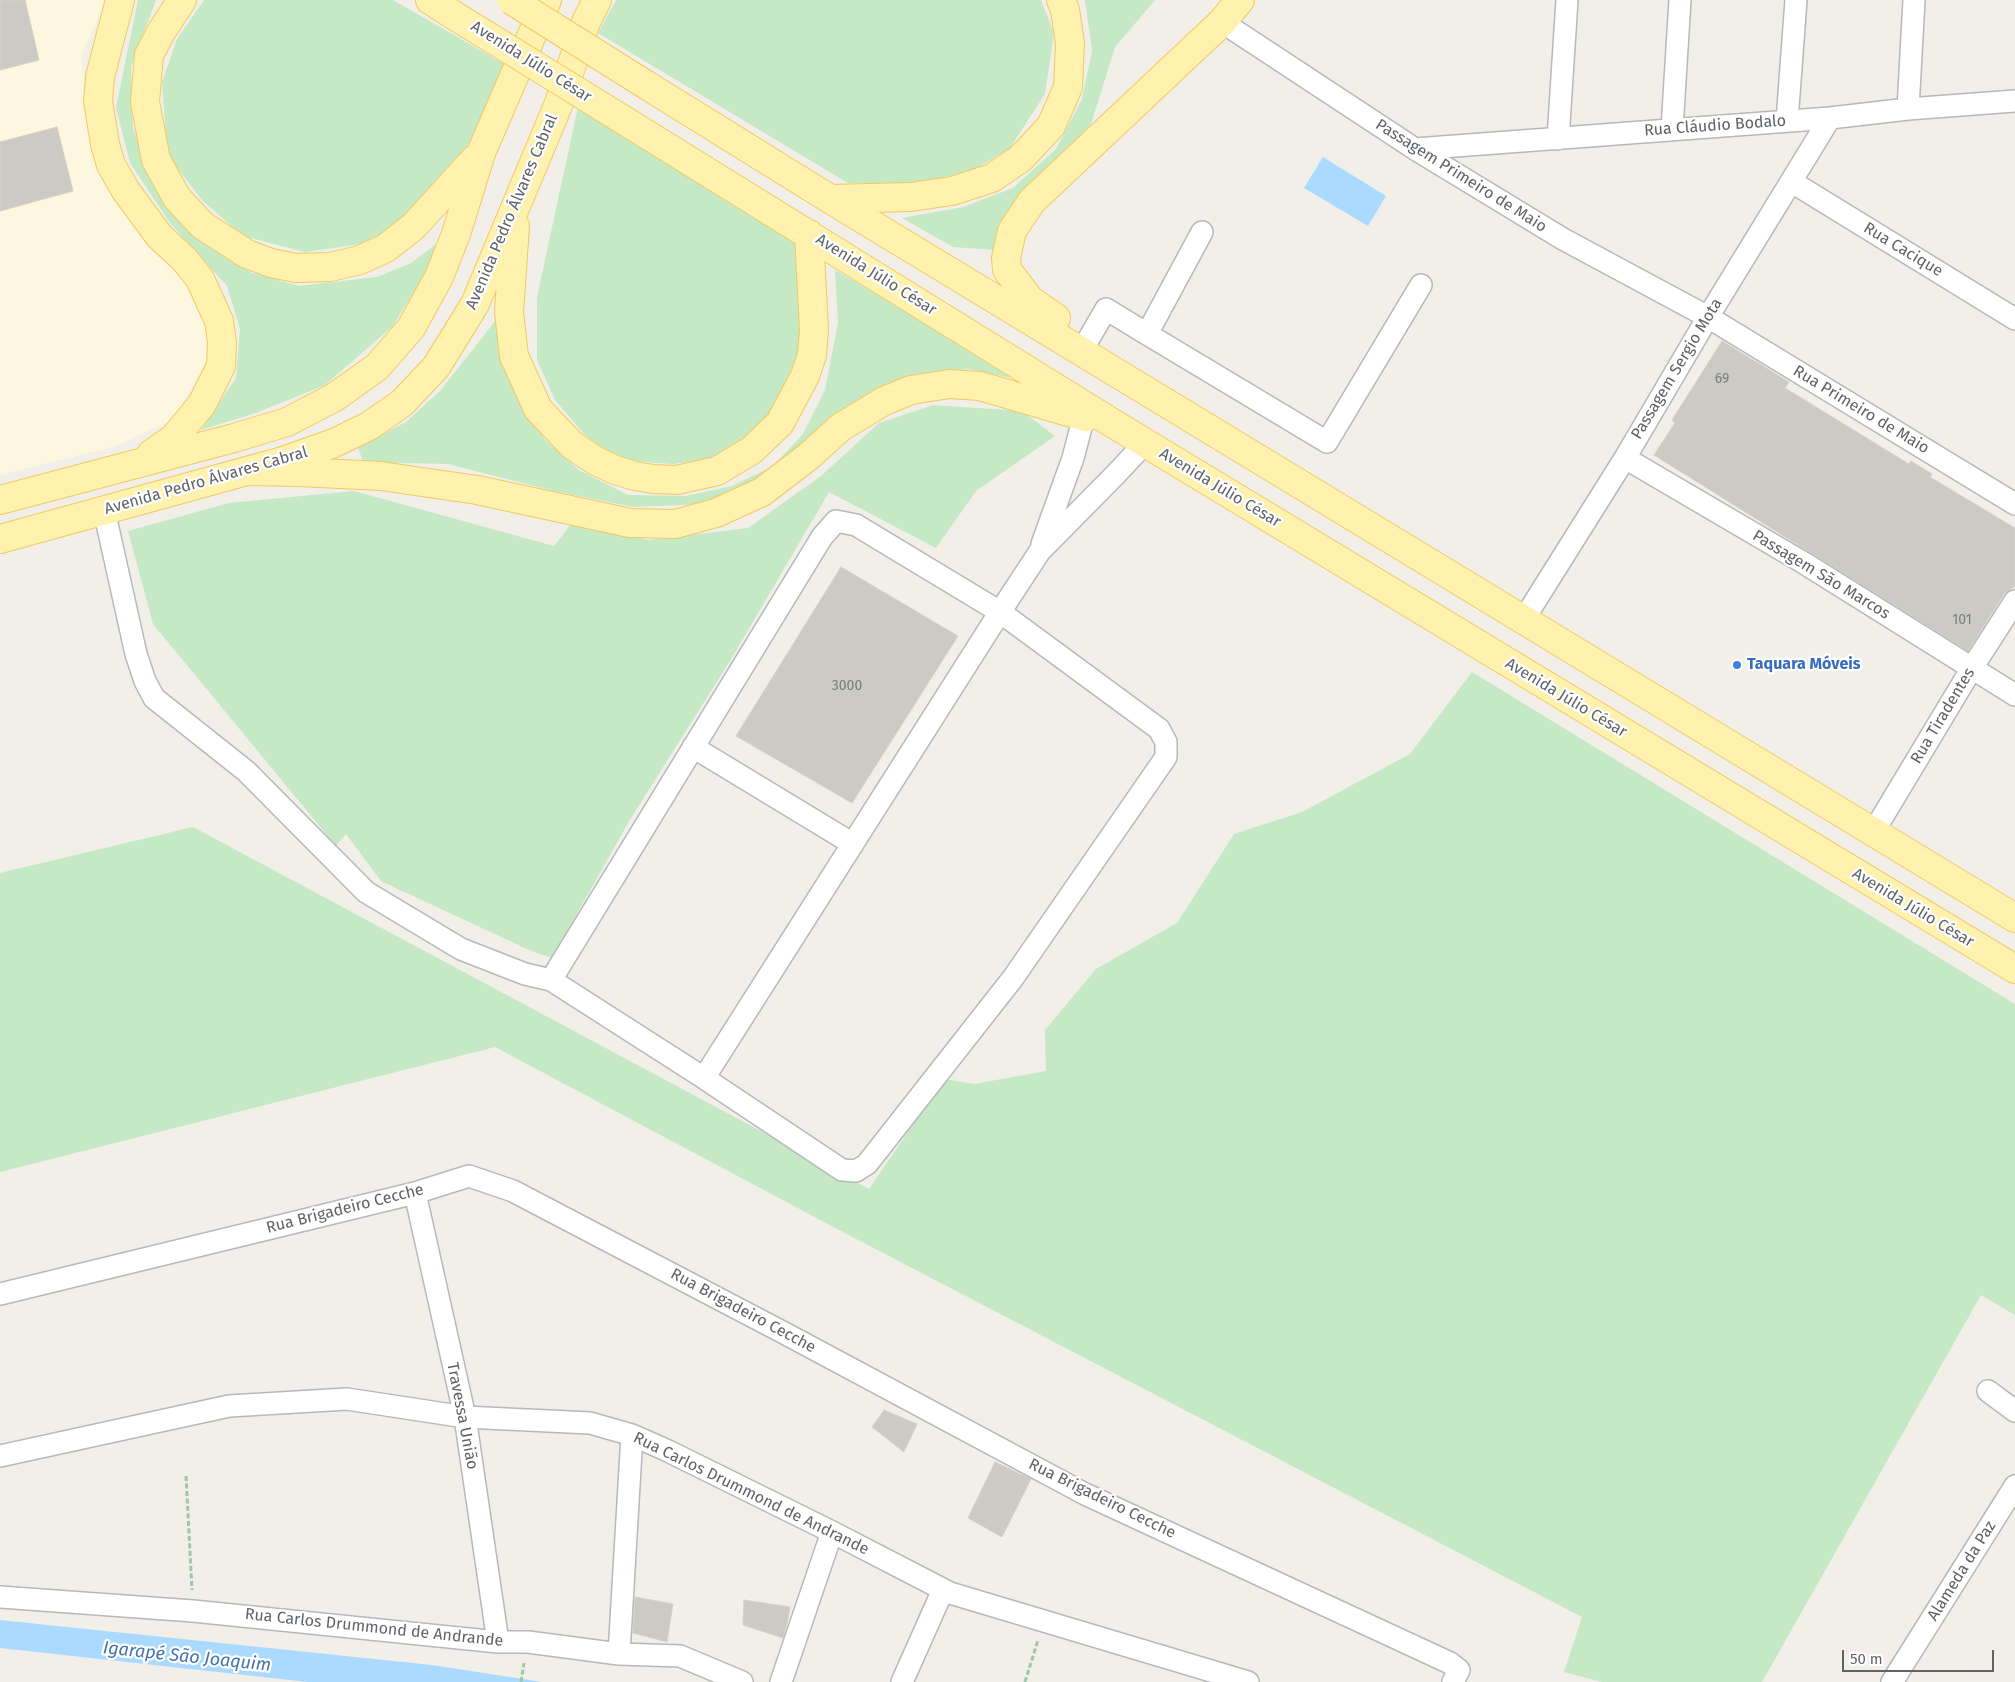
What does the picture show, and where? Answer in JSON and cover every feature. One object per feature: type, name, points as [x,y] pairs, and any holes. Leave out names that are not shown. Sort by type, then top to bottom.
[{"type":"main road","points":[[120,0],[100,77],[98,101],[111,165],[126,191],[160,237],[184,259],[200,280],[219,321],[222,342],[221,366],[202,404],[174,438],[137,463]]},
{"type":"main road","points":[[182,0],[161,32],[149,55],[145,102],[156,160],[177,198],[202,225],[247,254],[271,263],[296,268],[330,267],[360,260],[386,248],[414,226],[481,153]]},
{"type":"main road","points":[[511,0],[830,199],[2015,918]]},
{"type":"main road","name":"Avenida Pedro Álvares Cabral","points":[[0,500],[287,422],[335,397],[377,367],[411,328],[439,277],[456,234],[481,153],[547,0]]},
{"type":"main road","name":"Avenida Pedro Álvares Cabral","points":[[0,539],[283,461],[334,443],[370,426],[402,403],[436,367],[475,304],[559,103],[586,22],[597,0]]},
{"type":"main road","points":[[830,199],[911,197],[952,191],[992,178],[1021,158],[1051,126],[1068,86],[1070,43],[1065,10],[1061,0]]},
{"type":"main road","points":[[1178,410],[1143,371],[1088,340],[1030,300],[1007,270],[1006,258],[1012,231],[1032,201],[1222,22],[1240,0]]},
{"type":"main road","name":"Avenida Júlio César","points":[[439,5],[1144,443],[2015,969]]},
{"type":"main road","points":[[517,204],[509,312],[514,356],[526,386],[538,409],[572,446],[615,470],[653,479],[677,480],[717,470],[752,450],[780,423],[805,376],[812,355],[814,330],[809,234]]},
{"type":"main road","points":[[248,471],[381,476],[477,490],[630,523],[675,524],[716,513],[762,492],[809,456],[841,427],[884,401],[911,390],[949,384],[980,386],[1114,424]]},
{"type":"street","points":[[1558,139],[1567,0]]},
{"type":"street","points":[[1672,129],[1680,0]]},
{"type":"street","points":[[1787,121],[1796,0]]},
{"type":"street","points":[[1908,109],[1914,0]]},
{"type":"street","name":"Passagem Primeiro de Maio","points":[[1222,22],[1415,149],[1563,239],[1708,317]]},
{"type":"street","name":"Rua Cláudio Bodalo","points":[[1415,149],[1830,118],[1908,109],[2015,102]]},
{"type":"street","name":"Passagem Sergio Mota","points":[[1524,619],[1830,118]]},
{"type":"street","name":"Rua Cacique","points":[[1792,182],[2015,319]]},
{"type":"street","points":[[1147,334],[1202,232]]},
{"type":"street","points":[[1088,340],[1106,309],[1327,442],[1421,285]]},
{"type":"street","name":"Rua Primeiro de Maio","points":[[1708,317],[2015,504]]},
{"type":"street","points":[[1040,551],[1073,458],[1084,416]]},
{"type":"street","points":[[704,1078],[1040,551],[1144,443]]},
{"type":"street","name":"Passagem São Marcos","points":[[1624,458],[1804,563],[2015,695]]},
{"type":"street","points":[[104,510],[136,654],[145,681],[154,698],[246,771],[366,892],[461,949],[525,974],[551,980],[704,1078],[842,1170],[856,1171],[867,1164],[1013,978],[1166,757],[1166,742],[1159,729],[1000,612],[856,525],[836,521],[822,537],[551,980]]},
{"type":"street","name":"Rua Tiradentes","points":[[1874,832],[1972,668],[2015,601]]},
{"type":"street","points":[[693,748],[853,844]]},
{"type":"street","name":"Rua Brigadeiro Cecche","points":[[0,1294],[415,1193],[469,1176],[514,1190],[788,1334],[1085,1494],[1451,1672]]},
{"type":"street","name":"Travessa União","points":[[415,1193],[464,1417],[498,1642]]},
{"type":"street","points":[[1988,1391],[2015,1411]]},
{"type":"street","name":"Rua Carlos Drummond de Andrande","points":[[0,1456],[229,1406],[347,1399],[464,1417],[590,1424],[632,1435],[666,1450],[950,1593],[1248,1682]]},
{"type":"street","points":[[619,1654],[632,1435]]},
{"type":"street","name":"Alameda da Paz","points":[[1892,1682],[2015,1486]]},
{"type":"street","points":[[781,1682],[832,1532]]},
{"type":"street","points":[[902,1682],[943,1590]]},
{"type":"street","name":"Rua Carlos Drummond de Andrande","points":[[0,1597],[194,1610],[498,1642],[528,1642],[619,1654],[680,1656],[742,1682]]},
{"type":"path","points":[[186,1476],[194,1610]]},
{"type":"path","points":[[1025,1682],[1043,1622]]},
{"type":"shaded area","points":[[0,0],[106,0],[81,56],[94,158],[123,209],[203,302],[209,357],[174,419],[116,446],[0,475]]},
{"type":"green space","points":[[138,0],[156,0],[131,67],[133,128],[152,181],[193,237],[252,273],[299,286],[377,277],[411,263],[448,235],[393,326],[325,385],[256,413],[201,430],[236,378],[240,329],[227,286],[170,223],[130,163],[116,108]]},
{"type":"green space","points":[[204,0],[393,0],[506,65],[460,161],[408,221],[360,244],[305,252],[243,236],[203,201],[167,155],[162,82],[177,39]]},
{"type":"green space","points":[[616,0],[1041,0],[1054,33],[1045,94],[1010,148],[977,168],[913,186],[848,183],[598,33]]},
{"type":"green space","points":[[1085,0],[1155,0],[1115,47],[1091,124],[1000,224],[995,250],[953,247],[902,218],[963,207],[1013,188],[1056,149],[1082,99],[1092,51]]},
{"type":"green space","points":[[578,107],[800,246],[806,322],[799,366],[768,422],[718,458],[672,464],[618,460],[585,435],[555,400],[537,360],[537,297]]},
{"type":"green space","points":[[835,270],[1026,381],[969,369],[915,374],[847,412],[748,489],[707,504],[633,507],[554,491],[448,464],[363,462],[358,447],[406,422],[440,391],[500,315],[509,370],[545,440],[579,470],[628,495],[686,496],[732,486],[773,466],[803,434],[825,390],[838,323]]},
{"type":"green space","points":[[933,405],[1022,411],[1055,436],[976,491],[936,548],[829,492],[733,656],[628,823],[552,958],[529,950],[381,881],[346,834],[336,846],[153,624],[128,531],[229,503],[354,491],[554,546],[572,523],[648,540],[748,528],[821,476],[879,423]]},
{"type":"green space","points":[[1472,672],[2015,1004],[2015,1315],[1981,1295],[1762,1682],[1602,1682],[1564,1672],[1582,1617],[841,1231],[495,1047],[0,1172],[0,873],[193,827],[869,1189],[944,1079],[974,1084],[1046,1071],[1045,1030],[1096,969],[1177,923],[1234,834],[1302,812],[1410,754]]},
{"type":"water","points":[[1323,157],[1386,196],[1368,226],[1304,188]]},
{"type":"water","name":"Igarapé São Joaquim","points":[[0,1620],[432,1665],[542,1682],[308,1682],[0,1648]]},
{"type":"building","points":[[0,0],[25,0],[39,60],[0,70]]},
{"type":"building","points":[[57,127],[73,191],[0,211],[0,142]]},
{"type":"building","points":[[1722,341],[1789,382],[1785,388],[1909,464],[1911,461],[1932,474],[1930,477],[2015,528],[2015,586],[2004,594],[1968,651],[1654,455],[1675,423],[1672,420]]},
{"type":"building","points":[[841,567],[958,636],[852,803],[736,736]]},
{"type":"building","points":[[884,1410],[917,1424],[904,1452],[872,1427]]},
{"type":"building","points":[[995,1462],[1031,1479],[1002,1537],[968,1518]]},
{"type":"building","points":[[635,1597],[673,1604],[667,1642],[633,1633]]},
{"type":"building","points":[[744,1600],[790,1607],[783,1638],[743,1625]]},
{"type":"place","name":"Taquara Móveis","points":[[1737,665]]}]
